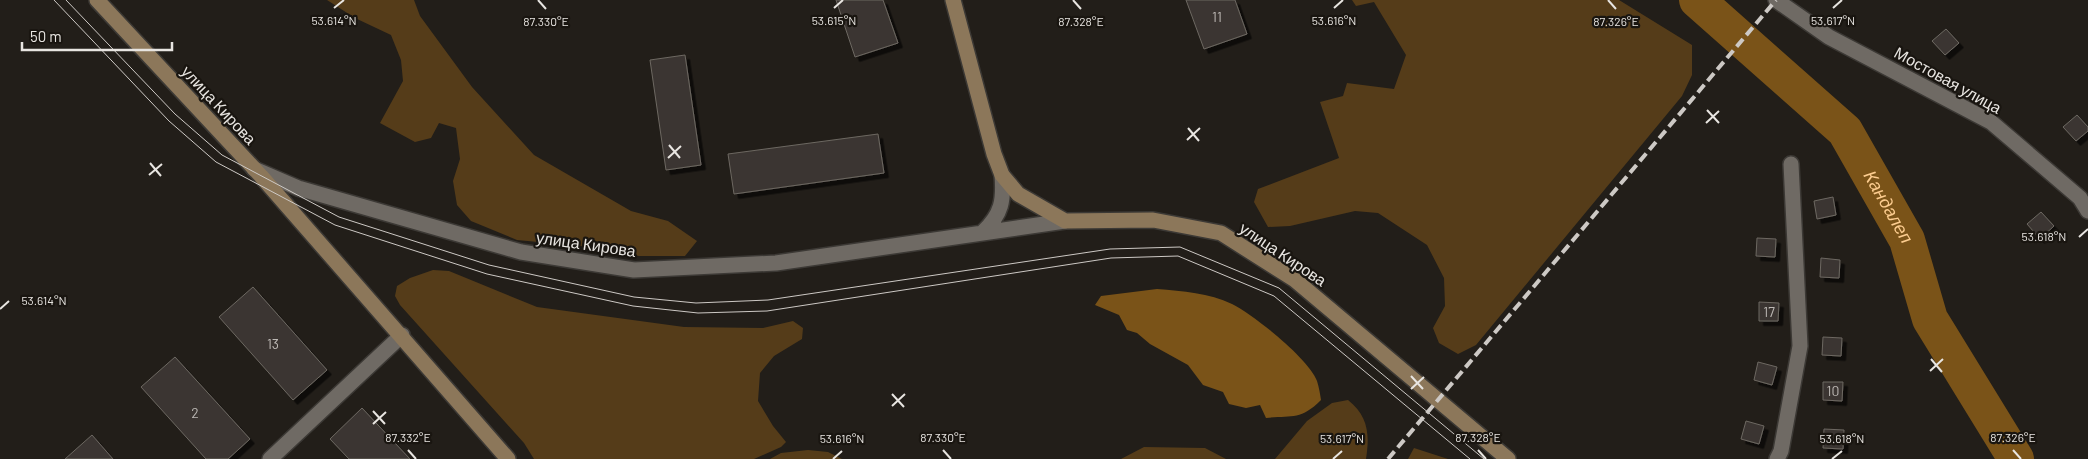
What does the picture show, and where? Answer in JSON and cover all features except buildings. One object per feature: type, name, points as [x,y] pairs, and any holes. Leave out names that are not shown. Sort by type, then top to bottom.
[{"type":"main road","name":"улица Кирова","points":[[97,0],[254,168],[402,335],[508,459]]},
{"type":"main road","points":[[953,0],[994,154],[1002,175],[1018,194],[1065,221]]},
{"type":"main road","name":"улица Кирова","points":[[1065,221],[1153,220],[1221,234],[1296,280],[1508,459]]},
{"type":"street","name":"Мостовая улица","points":[[1776,0],[1829,37],[1991,122],[2080,198],[2088,211]]},
{"type":"street","points":[[1777,459],[1781,451],[1800,346],[1791,164]]},
{"type":"street","name":"улица Кирова","points":[[254,168],[307,190],[521,252],[634,270],[776,263],[1065,221]]},
{"type":"street","points":[[983,232],[993,223],[1002,208],[1004,196],[1002,175]]},
{"type":"street","points":[[270,459],[402,335]]},
{"type":"shaded area","points":[[327,0],[414,0],[420,16],[472,87],[534,155],[631,211],[668,221],[697,241],[685,256],[639,256],[581,246],[517,240],[471,221],[457,205],[453,181],[460,159],[456,128],[439,123],[431,138],[415,142],[380,123],[403,81],[401,60],[391,35],[355,18]]},
{"type":"shaded area","points":[[1352,0],[1619,0],[1692,45],[1692,75],[1682,96],[1476,345],[1458,354],[1439,343],[1433,328],[1445,306],[1444,278],[1427,245],[1378,213],[1355,211],[1290,226],[1268,227],[1254,202],[1258,189],[1339,158],[1320,102],[1343,96],[1347,83],[1394,89],[1406,55],[1374,2],[1356,6]]},
{"type":"shaded area","points":[[433,270],[449,271],[537,307],[684,327],[763,328],[793,321],[803,328],[802,339],[774,356],[760,373],[758,401],[773,426],[786,442],[781,447],[754,459],[534,459],[524,443],[400,305],[395,296],[397,286],[410,278]]},
{"type":"shaded area","points":[[1157,289],[1205,295],[1223,300],[1242,310],[1280,338],[1303,361],[1317,381],[1321,400],[1314,407],[1295,416],[1266,418],[1260,405],[1246,408],[1229,404],[1223,392],[1203,385],[1188,365],[1150,344],[1137,333],[1127,330],[1119,315],[1095,305],[1101,296]]},
{"type":"shaded area","points":[[1348,400],[1364,419],[1368,441],[1366,459],[1275,459],[1307,421],[1332,403]]},
{"type":"shaded area","points":[[1144,447],[1205,448],[1226,459],[1121,459]]},
{"type":"shaded area","points":[[1414,448],[1448,459],[1408,459]]},
{"type":"shaded area","points":[[808,450],[828,452],[842,459],[770,459],[781,453]]},
{"type":"waterway","name":"Кандалеп","points":[[1697,0],[1845,131],[1907,240],[1930,319],[2016,459]]},
{"type":"tram line","points":[[54,0],[169,121],[216,162],[335,225],[487,274],[633,306],[698,313],[767,311],[1111,258],[1178,256],[1274,296],[1470,459]]},
{"type":"tram line","points":[[66,0],[175,114],[222,155],[339,217],[489,265],[634,297],[696,303],[768,300],[1110,249],[1180,247],[1279,288],[1484,459]]},
{"type":"railway","points":[[1388,459],[1776,0]]}]
